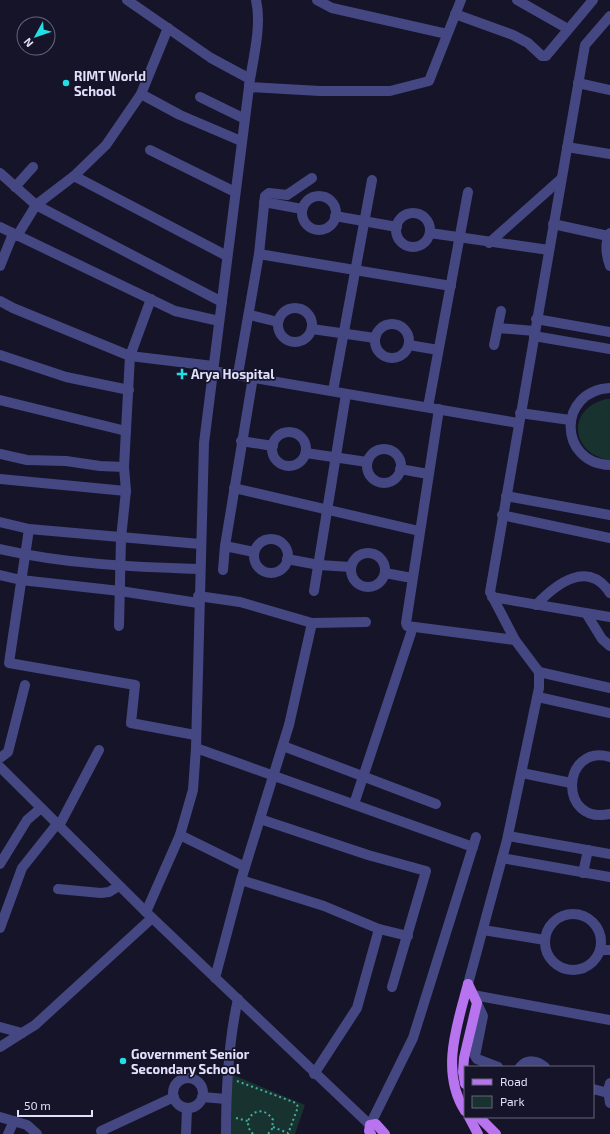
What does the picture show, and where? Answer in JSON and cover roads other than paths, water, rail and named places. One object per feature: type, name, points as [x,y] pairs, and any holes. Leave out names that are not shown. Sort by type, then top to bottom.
[{"type":"main road","points":[[464,1080],[462,1072],[475,999],[468,984]]},
{"type":"main road","points":[[464,1110],[460,1104],[454,1084],[451,1060],[455,1035],[468,984]]},
{"type":"main road","points":[[469,1118],[478,1134]]},
{"type":"main road","points":[[480,1118],[485,1125],[496,1134]]},
{"type":"main road","points":[[370,1130],[376,1124],[385,1134]]},
{"type":"street","points":[[127,0],[250,83],[320,91],[390,91],[429,81],[461,0]]},
{"type":"street","points":[[0,1047],[46,1016],[149,915],[180,835],[193,790],[196,748],[198,600],[204,443],[241,141],[255,53],[258,8],[256,0]]},
{"type":"street","points":[[317,0],[332,8],[447,34]]},
{"type":"street","points":[[517,0],[568,29]]},
{"type":"street","points":[[455,14],[513,35],[528,43],[542,56],[546,56],[593,0]]},
{"type":"street","points":[[468,984],[508,836],[538,697],[539,672],[515,640],[490,592],[536,319],[585,45],[610,16]]},
{"type":"street","points":[[0,266],[15,235],[36,206],[74,176],[106,145],[141,94],[168,28]]},
{"type":"street","points":[[578,83],[610,90]]},
{"type":"street","points":[[141,94],[180,116],[241,141]]},
{"type":"street","points":[[200,97],[245,119]]},
{"type":"street","points":[[567,147],[610,154]]},
{"type":"street","points":[[150,150],[235,192]]},
{"type":"street","points":[[15,187],[33,167]]},
{"type":"street","points":[[74,176],[227,256]]},
{"type":"street","points":[[1,177],[15,187],[36,206],[222,302]]},
{"type":"street","points":[[238,374],[250,315],[259,254],[264,196],[269,193],[287,195],[312,178]]},
{"type":"street","points":[[489,243],[561,179]]},
{"type":"street","points":[[333,392],[366,222],[372,180]]},
{"type":"street","points":[[428,408],[468,192]]},
{"type":"street","points":[[322,196],[327,198],[334,206],[335,216],[330,226],[324,229],[313,229],[304,221],[302,209],[307,200],[312,197],[322,196]]},
{"type":"street","points":[[264,202],[302,209]]},
{"type":"street","points":[[417,213],[422,215],[429,223],[430,233],[424,243],[419,246],[407,246],[398,238],[397,227],[406,214],[417,213]]},
{"type":"street","points":[[335,216],[397,227]]},
{"type":"street","points":[[553,224],[609,235],[606,256],[610,266]]},
{"type":"street","points":[[0,227],[175,311],[219,321]]},
{"type":"street","points":[[430,233],[459,239],[549,250]]},
{"type":"street","points":[[259,254],[451,286]]},
{"type":"street","points":[[119,626],[121,538],[126,491],[124,467],[130,356],[151,299]]},
{"type":"street","points":[[0,301],[13,308],[130,356],[213,369],[333,392],[428,408],[519,418],[570,420]]},
{"type":"street","points":[[295,308],[306,312],[310,317],[312,329],[310,334],[302,341],[292,342],[282,337],[278,327],[278,322],[284,312],[295,308]]},
{"type":"street","points":[[494,345],[501,311]]},
{"type":"street","points":[[250,315],[278,322]]},
{"type":"street","points":[[536,319],[610,332]]},
{"type":"street","points":[[395,325],[405,330],[409,340],[409,345],[407,350],[398,358],[386,357],[377,350],[375,338],[377,333],[385,326],[395,325]]},
{"type":"street","points":[[498,328],[610,349]]},
{"type":"street","points":[[312,329],[375,338]]},
{"type":"street","points":[[409,345],[438,350]]},
{"type":"street","points":[[0,355],[66,377],[129,390]]},
{"type":"street","points":[[223,570],[225,546],[241,441],[253,377]]},
{"type":"street","points":[[610,388],[593,391],[584,396],[576,407],[570,420],[571,434],[576,446],[584,456],[596,463],[610,465]]},
{"type":"street","points":[[314,591],[346,394]]},
{"type":"street","points":[[0,400],[126,431]]},
{"type":"street","points":[[439,409],[405,619],[407,626],[515,640]]},
{"type":"street","points":[[284,433],[295,433],[304,441],[306,453],[301,462],[296,465],[286,466],[281,464],[274,456],[273,446],[278,436],[284,433]]},
{"type":"street","points":[[241,441],[273,446]]},
{"type":"street","points":[[382,449],[387,449],[396,454],[399,459],[400,469],[394,479],[383,483],[377,482],[369,474],[367,462],[372,453],[382,449]]},
{"type":"street","points":[[306,453],[367,462]]},
{"type":"street","points":[[0,454],[27,460],[66,461],[100,466],[124,467]]},
{"type":"street","points":[[400,469],[428,474]]},
{"type":"street","points":[[0,480],[126,491]]},
{"type":"street","points":[[234,488],[419,531]]},
{"type":"street","points":[[506,496],[610,515]]},
{"type":"street","points":[[502,515],[610,538]]},
{"type":"street","points":[[0,522],[28,529],[200,544]]},
{"type":"street","points":[[28,529],[9,663],[135,685],[131,723],[195,735]]},
{"type":"street","points":[[274,539],[279,541],[286,548],[287,559],[281,569],[270,573],[259,568],[256,564],[254,552],[259,543],[263,540],[274,539]]},
{"type":"street","points":[[225,546],[254,552]]},
{"type":"street","points":[[0,549],[25,555],[120,567],[199,569]]},
{"type":"street","points":[[371,553],[380,558],[385,568],[385,573],[379,583],[368,587],[357,583],[353,578],[351,567],[353,562],[361,554],[371,553]]},
{"type":"street","points":[[287,559],[319,565],[351,567]]},
{"type":"street","points":[[385,573],[412,578]]},
{"type":"street","points":[[0,575],[21,580],[198,600],[240,602],[312,623],[366,622]]},
{"type":"street","points":[[536,605],[553,589],[576,576],[587,576],[597,579],[605,584],[610,593]]},
{"type":"street","points":[[492,597],[610,617]]},
{"type":"street","points":[[586,613],[602,640],[610,646]]},
{"type":"street","points":[[215,978],[241,880],[299,686],[312,623]]},
{"type":"street","points":[[354,804],[411,633]]},
{"type":"street","points":[[539,672],[610,688]]},
{"type":"street","points":[[0,758],[8,752],[25,685]]},
{"type":"street","points":[[538,697],[610,713]]},
{"type":"street","points":[[282,746],[436,804]]},
{"type":"street","points":[[0,767],[119,886],[238,1000],[370,1130],[413,1038],[474,842],[354,804],[273,774],[196,748]]},
{"type":"street","points":[[0,928],[22,868],[58,825],[99,750]]},
{"type":"street","points":[[610,757],[595,756],[586,759],[573,773],[571,783],[574,798],[583,810],[602,816],[610,814]]},
{"type":"street","points":[[522,773],[571,783]]},
{"type":"street","points":[[0,864],[27,820],[41,808]]},
{"type":"street","points":[[260,818],[368,855],[426,870],[392,987]]},
{"type":"street","points":[[180,835],[245,867]]},
{"type":"street","points":[[508,836],[610,854]]},
{"type":"street","points":[[583,873],[588,850]]},
{"type":"street","points":[[502,858],[610,878]]},
{"type":"street","points":[[241,880],[324,906],[379,929],[408,936]]},
{"type":"street","points":[[58,888],[101,893],[109,892],[119,886]]},
{"type":"street","points":[[565,915],[578,915],[590,920],[596,926],[605,950],[589,965],[572,970],[564,968],[550,957],[546,949],[545,940],[547,932],[558,919],[565,915]]},
{"type":"street","points":[[314,1074],[357,1008],[379,929]]},
{"type":"street","points":[[483,930],[545,940]]},
{"type":"street","points":[[475,999],[610,1020]]},
{"type":"street","points":[[475,999],[483,1016],[475,1056],[477,1059],[495,1066]]},
{"type":"street","points":[[226,1134],[226,1099],[232,1024],[238,1000]]},
{"type":"street","points":[[0,1027],[22,1033]]},
{"type":"street","points":[[522,1066],[530,1061],[541,1063],[543,1066]]},
{"type":"street","points":[[185,1079],[190,1079],[198,1082],[201,1087],[202,1097],[197,1105],[187,1108],[178,1104],[173,1092],[177,1083],[185,1079]]},
{"type":"street","points":[[594,1089],[609,1093]]},
{"type":"street","points":[[101,1131],[174,1096]]},
{"type":"street","points":[[202,1097],[226,1099]]},
{"type":"street","points":[[186,1134],[187,1108]]},
{"type":"street","points":[[0,1116],[14,1122],[27,1125],[37,1134]]},
{"type":"street","points":[[8,1134],[14,1122]]},
{"type":"place","name":"RIMT World School","points":[[66,83]]},
{"type":"place","name":"Arya Hospital","points":[[182,374]]},
{"type":"place","name":"Government Senior Secondary School","points":[[123,1061]]}]
